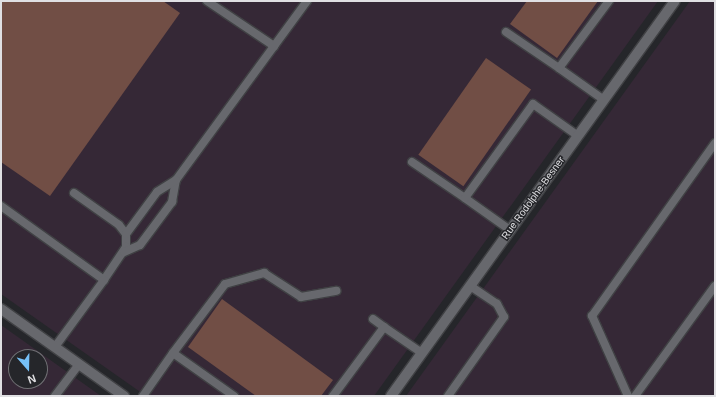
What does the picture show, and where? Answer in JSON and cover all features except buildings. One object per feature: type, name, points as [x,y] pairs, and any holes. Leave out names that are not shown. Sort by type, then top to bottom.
[{"type":"street","name":"Rue Rodolphe-Besner","points":[[391,396],[675,1]]},
{"type":"street","points":[[1,309],[124,396]]},
{"type":"lane","points":[[207,1],[274,46]]},
{"type":"lane","points":[[55,347],[124,252],[126,234],[157,192],[176,180],[307,1]]},
{"type":"lane","points":[[559,68],[609,1]]},
{"type":"lane","points":[[506,32],[604,100]]},
{"type":"lane","points":[[465,198],[533,104],[578,136]]},
{"type":"lane","points":[[628,396],[592,316],[715,143]]},
{"type":"lane","points":[[412,162],[510,230]]},
{"type":"lane","points":[[124,252],[140,245],[172,202],[176,180]]},
{"type":"lane","points":[[74,193],[119,225],[126,234]]},
{"type":"lane","points":[[1,206],[104,280]]},
{"type":"lane","points":[[143,396],[225,284],[264,273],[301,297],[336,291]]},
{"type":"lane","points":[[448,396],[504,317],[497,304],[470,286]]},
{"type":"lane","points":[[635,396],[715,286]]},
{"type":"lane","points":[[373,318],[422,353]]},
{"type":"lane","points":[[333,396],[384,327]]},
{"type":"lane","points":[[173,353],[234,396]]},
{"type":"lane","points":[[55,396],[79,364]]},
{"type":"shaded area","points":[[1,1],[658,1],[374,396],[146,396],[1,294]]},
{"type":"shaded area","points":[[690,1],[715,1],[715,396],[406,396]]},
{"type":"shaded area","points":[[1,325],[35,349],[8,349],[8,389],[48,389],[48,358],[101,396],[1,396]]}]
